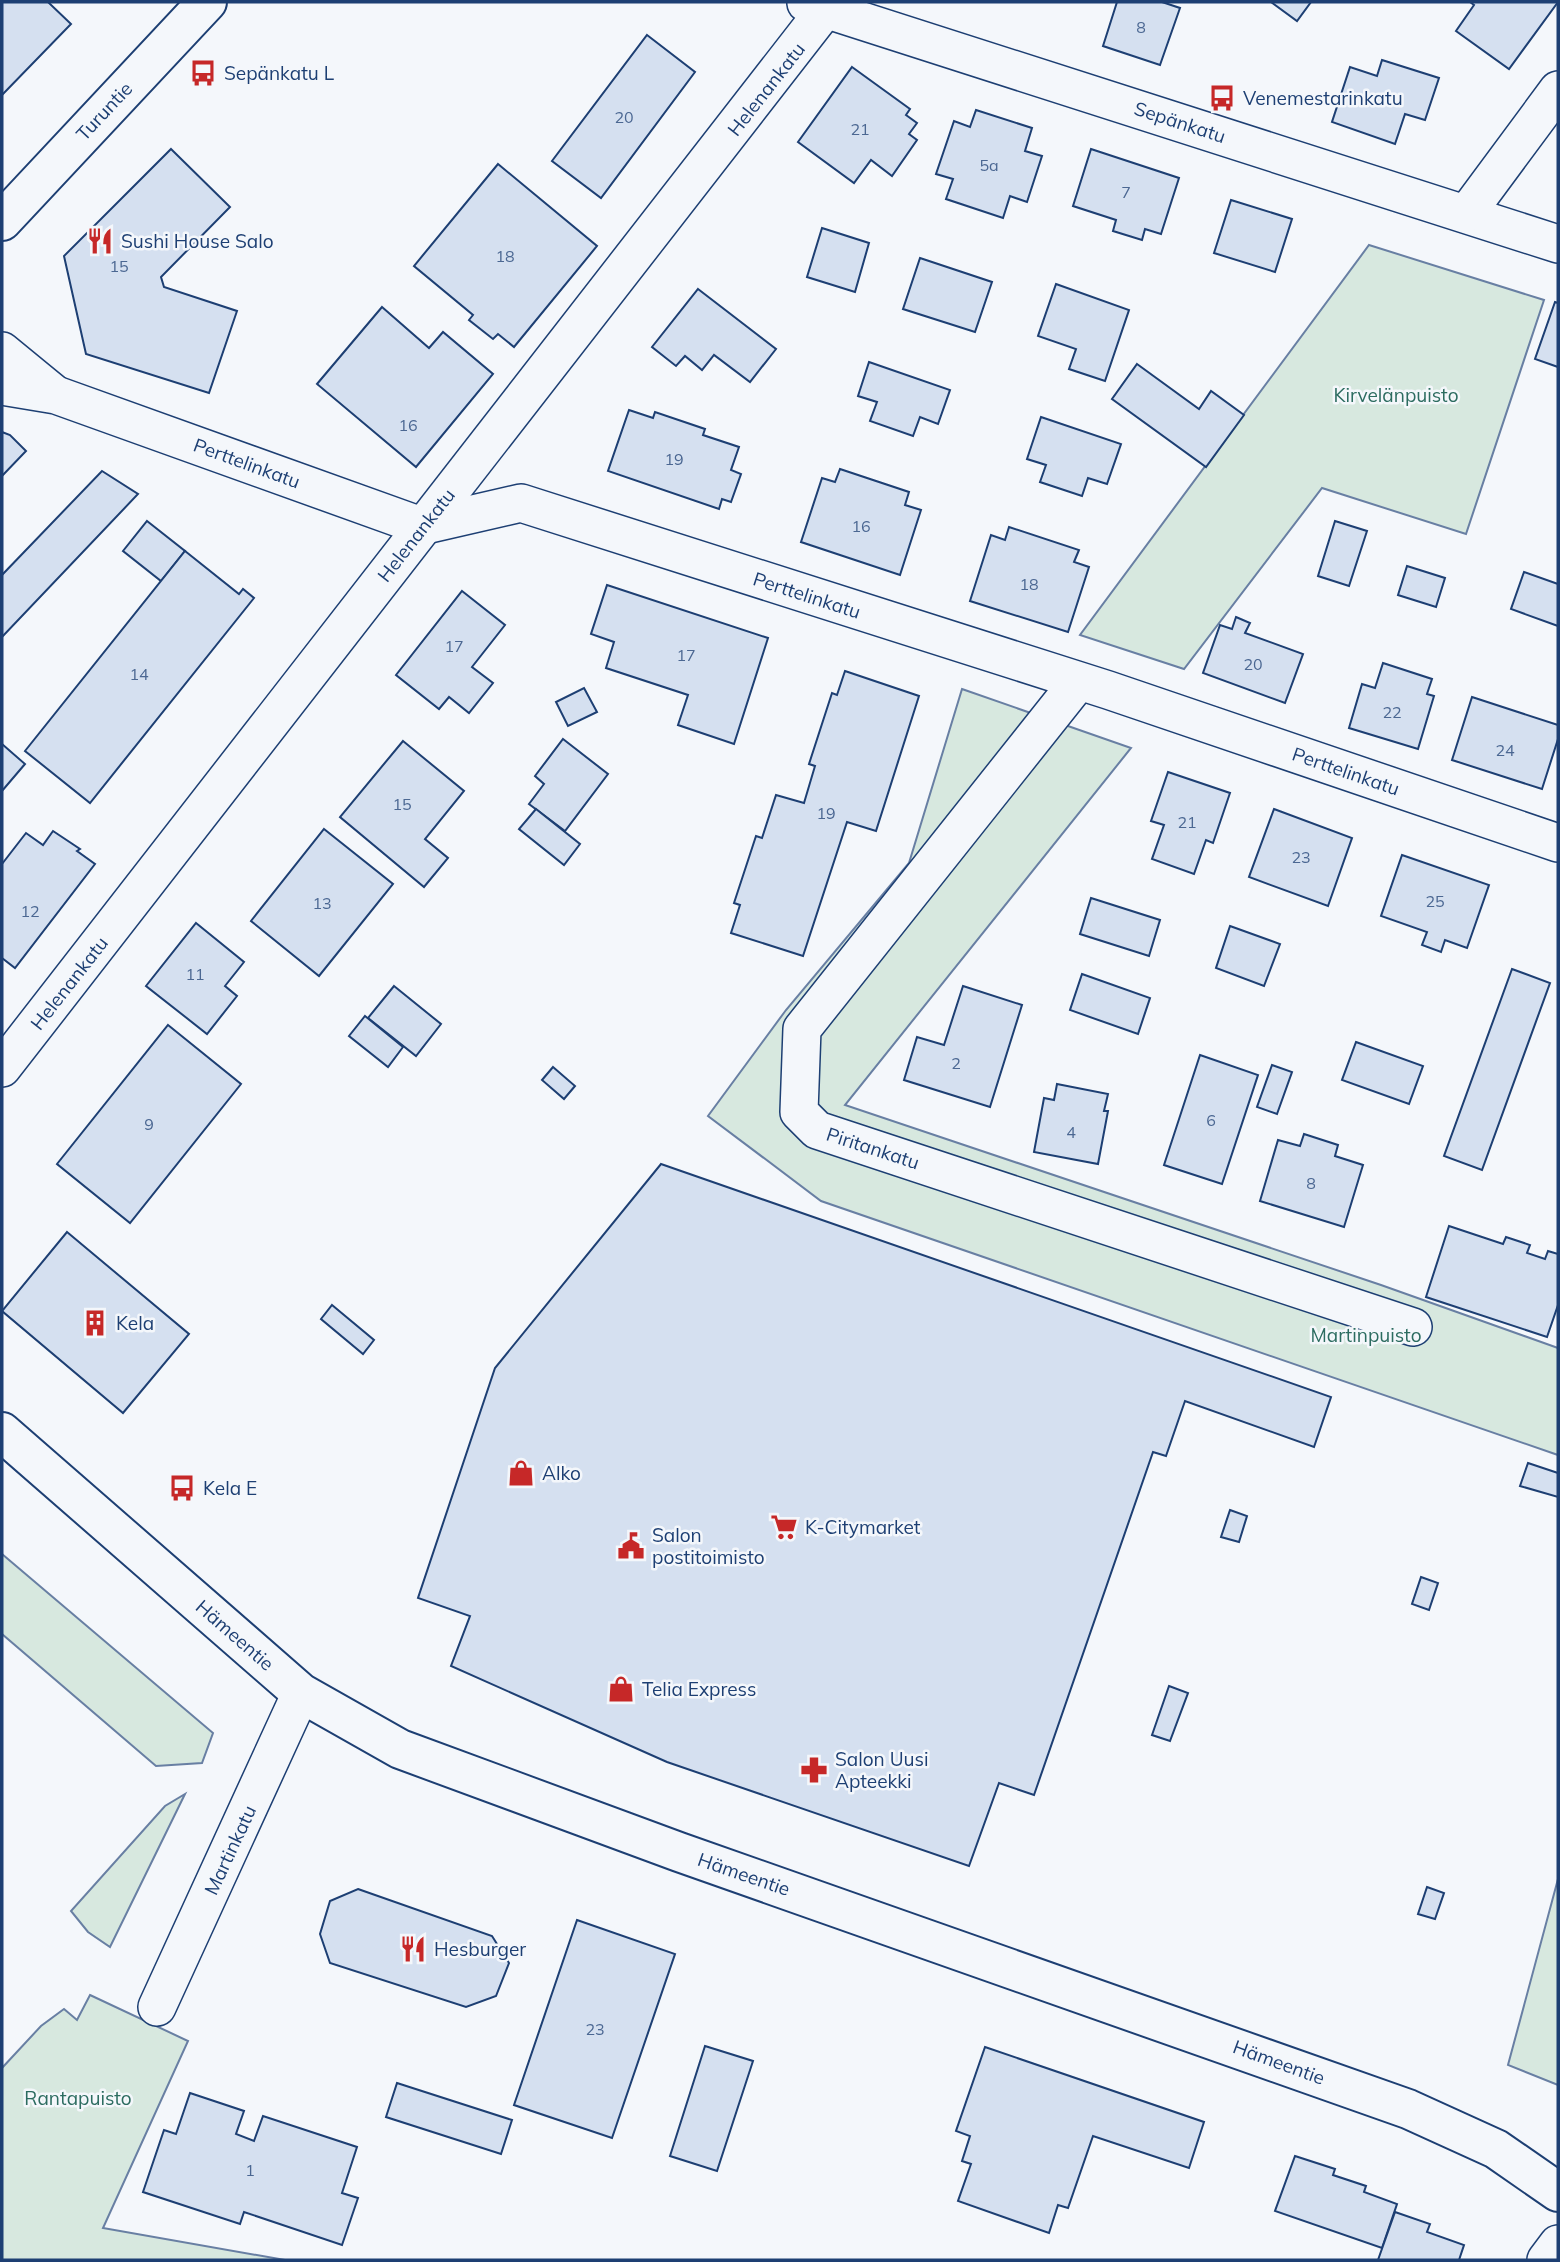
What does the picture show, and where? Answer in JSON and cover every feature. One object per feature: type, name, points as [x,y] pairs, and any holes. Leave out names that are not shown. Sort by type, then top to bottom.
[{"type":"main road","name":"Turuntie","points":[[2,221],[207,2]]},
{"type":"main road","name":"Hämeentie","points":[[2,1432],[301,1693],[400,1749],[679,1852],[1408,2109],[1496,2149],[1558,2192]]},
{"type":"street","name":"Sepänkatu","points":[[820,4],[1558,244]]},
{"type":"street","name":"Helenankatu","points":[[2,1068],[338,637],[421,526],[508,419],[820,4]]},
{"type":"street","points":[[1467,213],[1558,90]]},
{"type":"street","name":"Perttelinkatu","points":[[2,351],[56,395]]},
{"type":"street","name":"Perttelinkatu","points":[[2,386],[56,395],[421,526],[521,503],[1078,682],[1558,842]]},
{"type":"street","name":"Piritankatu","points":[[1078,682],[802,1029],[799,1112],[817,1130],[1413,1326]]},
{"type":"street","name":"Martinkatu","points":[[157,2007],[301,1693]]},
{"type":"street","points":[[1546,2260],[1558,2244]]},
{"type":"green space","name":"Kirvelänpuisto","points":[[1369,245],[1544,300],[1466,534],[1322,488],[1184,669],[1080,635]]},
{"type":"green space","name":"Martinpuisto","points":[[962,689],[1131,748],[845,1105],[1381,1285],[1558,1348],[1558,1455],[821,1201],[708,1116],[786,1010],[909,863]]},
{"type":"green space","points":[[2,1554],[213,1733],[202,1763],[156,1766],[2,1634]]},
{"type":"green space","points":[[185,1794],[110,1947],[88,1932],[71,1911],[165,1806]]},
{"type":"green space","points":[[1558,1879],[1558,2085],[1508,2065]]},
{"type":"green space","name":"Rantapuisto","points":[[90,1995],[188,2041],[103,2228],[285,2260],[2,2260],[2,2068],[41,2026],[64,2009],[77,2020]]},
{"type":"building","points":[[2,2],[48,2],[71,24],[2,95]]},
{"type":"building","points":[[1117,2],[1162,2],[1180,8],[1160,65],[1103,46]]},
{"type":"building","points":[[1271,2],[1311,2],[1297,21]]},
{"type":"building","points":[[1470,2],[1558,2],[1509,69],[1456,31],[1474,5]]},
{"type":"building","points":[[647,35],[695,72],[601,198],[552,161]]},
{"type":"building","points":[[1382,60],[1439,78],[1425,120],[1405,114],[1395,144],[1332,122],[1350,67],[1377,76]]},
{"type":"building","points":[[852,67],[910,109],[906,115],[917,123],[909,134],[917,140],[892,176],[871,160],[854,183],[798,142]]},
{"type":"building","points":[[976,110],[1032,128],[1025,151],[1042,156],[1027,202],[1010,196],[1003,218],[946,199],[953,179],[936,174],[954,121],[970,127]]},
{"type":"building","points":[[171,149],[230,207],[161,277],[164,287],[237,311],[209,393],[86,354],[64,256]]},
{"type":"building","points":[[1091,149],[1179,178],[1161,234],[1145,229],[1142,240],[1113,231],[1116,220],[1073,206]]},
{"type":"building","points":[[498,164],[597,246],[514,347],[498,334],[493,339],[469,320],[473,315],[414,266]]},
{"type":"building","points":[[1231,200],[1292,219],[1275,272],[1214,253]]},
{"type":"building","points":[[822,228],[869,243],[855,292],[807,277]]},
{"type":"building","points":[[920,258],[992,282],[975,332],[903,309]]},
{"type":"building","points":[[1056,284],[1129,310],[1105,381],[1069,369],[1076,349],[1038,336]]},
{"type":"building","points":[[698,289],[776,349],[750,382],[714,355],[702,370],[685,356],[676,366],[652,347]]},
{"type":"building","points":[[1555,302],[1558,303],[1558,367],[1535,359]]},
{"type":"building","points":[[382,307],[429,348],[443,332],[493,374],[416,467],[317,384]]},
{"type":"building","points":[[869,362],[950,390],[938,424],[920,417],[913,436],[870,421],[877,402],[858,396]]},
{"type":"building","points":[[1137,364],[1199,409],[1211,391],[1244,415],[1206,467],[1112,399]]},
{"type":"building","points":[[629,410],[653,418],[655,412],[705,429],[703,435],[739,447],[731,470],[741,474],[731,502],[722,499],[719,509],[608,471]]},
{"type":"building","points":[[1041,417],[1121,444],[1107,484],[1088,478],[1082,496],[1040,482],[1046,465],[1027,459]]},
{"type":"building","points":[[2,432],[10,435],[26,451],[2,476]]},
{"type":"building","points":[[840,469],[909,492],[905,505],[921,510],[900,575],[801,542],[822,478],[835,482]]},
{"type":"building","points":[[102,471],[138,494],[2,637],[2,575]]},
{"type":"building","points":[[147,521],[185,551],[161,581],[123,551]]},
{"type":"building","points":[[1335,521],[1367,531],[1349,586],[1318,576]]},
{"type":"building","points":[[1009,527],[1079,550],[1074,562],[1089,567],[1068,632],[970,601],[991,535],[1005,540]]},
{"type":"building","points":[[185,551],[239,594],[243,589],[254,598],[90,803],[25,751]]},
{"type":"building","points":[[1407,566],[1445,578],[1436,607],[1398,595]]},
{"type":"building","points":[[1524,572],[1558,584],[1558,626],[1511,609]]},
{"type":"building","points":[[607,585],[768,638],[734,744],[678,725],[688,695],[606,668],[614,642],[591,634]]},
{"type":"building","points":[[462,591],[505,625],[472,667],[493,683],[469,713],[449,697],[439,709],[396,675]]},
{"type":"building","points":[[1236,617],[1250,623],[1245,633],[1303,654],[1285,703],[1203,673],[1220,625],[1232,629]]},
{"type":"building","points":[[1383,663],[1432,679],[1427,694],[1434,696],[1418,749],[1349,728],[1362,684],[1375,688]]},
{"type":"building","points":[[845,671],[919,696],[876,831],[847,822],[803,956],[731,933],[740,905],[734,903],[756,836],[762,838],[776,795],[804,803],[815,766],[809,764],[832,693],[837,695]]},
{"type":"building","points":[[584,688],[597,712],[568,726],[556,702]]},
{"type":"building","points":[[1472,697],[1558,725],[1558,739],[1542,789],[1452,760]]},
{"type":"building","points":[[563,739],[608,774],[565,831],[529,804],[544,784],[535,776]]},
{"type":"building","points":[[403,741],[464,791],[425,839],[448,858],[424,887],[340,817]]},
{"type":"building","points":[[2,744],[25,764],[2,791]]},
{"type":"building","points":[[1168,772],[1230,793],[1213,843],[1206,840],[1194,874],[1152,859],[1164,825],[1151,821]]},
{"type":"building","points":[[536,809],[580,844],[564,865],[519,829]]},
{"type":"building","points":[[1274,809],[1352,838],[1328,906],[1249,877]]},
{"type":"building","points":[[324,829],[393,884],[319,976],[251,921]]},
{"type":"building","points":[[53,831],[80,849],[77,851],[95,864],[15,968],[2,958],[2,864],[26,833],[43,845]]},
{"type":"building","points":[[1402,855],[1489,885],[1467,948],[1445,940],[1441,952],[1422,945],[1427,932],[1381,916]]},
{"type":"building","points":[[1091,898],[1160,920],[1149,956],[1080,934]]},
{"type":"building","points":[[196,923],[244,962],[225,986],[237,996],[207,1034],[146,986]]},
{"type":"building","points":[[1230,926],[1280,944],[1264,986],[1216,968]]},
{"type":"building","points":[[1512,969],[1550,983],[1482,1170],[1444,1156]]},
{"type":"building","points":[[1082,974],[1150,998],[1138,1034],[1070,1010]]},
{"type":"building","points":[[394,986],[441,1024],[416,1056],[368,1018]]},
{"type":"building","points":[[963,986],[1022,1005],[990,1107],[904,1080],[917,1037],[944,1045]]},
{"type":"building","points":[[365,1016],[403,1047],[388,1067],[349,1036]]},
{"type":"building","points":[[168,1025],[241,1084],[130,1223],[57,1164]]},
{"type":"building","points":[[1356,1042],[1423,1066],[1409,1104],[1342,1080]]},
{"type":"building","points":[[1200,1055],[1258,1075],[1222,1184],[1164,1165]]},
{"type":"building","points":[[1272,1065],[1292,1072],[1277,1114],[1257,1107]]},
{"type":"building","points":[[553,1067],[575,1086],[564,1099],[542,1080]]},
{"type":"building","points":[[1057,1084],[1108,1094],[1104,1111],[1108,1111],[1098,1164],[1034,1152],[1044,1098],[1054,1100]]},
{"type":"building","points":[[1304,1134],[1338,1145],[1335,1156],[1363,1165],[1344,1227],[1260,1201],[1278,1140],[1300,1146]]},
{"type":"building","name":"K-Citymarket","points":[[661,1164],[1331,1397],[1314,1447],[1185,1401],[1166,1456],[1153,1452],[1034,1795],[999,1783],[969,1866],[667,1762],[451,1666],[470,1616],[418,1598],[495,1368]]},
{"type":"building","points":[[1449,1226],[1503,1244],[1506,1237],[1530,1245],[1527,1253],[1545,1259],[1548,1251],[1558,1254],[1558,1305],[1547,1337],[1426,1297]]},
{"type":"building","name":"Kela","points":[[67,1232],[189,1334],[123,1413],[2,1311]]},
{"type":"building","points":[[332,1305],[374,1340],[363,1354],[321,1319]]},
{"type":"building","points":[[1528,1463],[1558,1473],[1558,1497],[1520,1486]]},
{"type":"building","points":[[1230,1510],[1247,1516],[1239,1542],[1221,1537]]},
{"type":"building","points":[[1421,1577],[1438,1583],[1429,1610],[1412,1604]]},
{"type":"building","points":[[1169,1686],[1188,1693],[1170,1741],[1152,1735]]},
{"type":"building","points":[[1427,1887],[1444,1893],[1435,1919],[1418,1914]]},
{"type":"building","name":"Hesburger","points":[[358,1889],[492,1936],[509,1963],[496,1996],[466,2007],[330,1963],[320,1934],[330,1901]]},
{"type":"building","points":[[577,1920],[675,1954],[612,2138],[514,2105]]},
{"type":"building","points":[[705,2046],[753,2061],[717,2171],[670,2156]]},
{"type":"building","points":[[985,2047],[1204,2122],[1189,2168],[1093,2136],[1068,2208],[1058,2205],[1049,2233],[958,2201],[971,2164],[962,2161],[970,2136],[956,2131]]},
{"type":"building","points":[[397,2083],[512,2120],[501,2154],[386,2117]]},
{"type":"building","points":[[190,2093],[244,2111],[236,2134],[254,2141],[263,2116],[357,2147],[342,2193],[358,2198],[342,2245],[244,2212],[240,2224],[143,2192],[164,2130],[176,2134]]},
{"type":"building","points":[[1295,2156],[1335,2169],[1333,2175],[1366,2186],[1364,2192],[1397,2204],[1382,2248],[1275,2211]]},
{"type":"building","points":[[1395,2212],[1430,2224],[1427,2232],[1464,2245],[1459,2260],[1378,2260]]},
{"type":"place","name":"Sepänkatu L","points":[[203,73]]},
{"type":"place","name":"Venemestarinkatu","points":[[1222,98]]},
{"type":"place","name":"Sushi House Salo","points":[[100,241]]},
{"type":"place","name":"Kela","points":[[95,1323]]},
{"type":"place","name":"Alko","points":[[521,1473]]},
{"type":"place","name":"Kela E","points":[[182,1488]]},
{"type":"place","name":"K-Citymarket","points":[[784,1527]]},
{"type":"place","name":"Salon postitoimisto","points":[[631,1546]]},
{"type":"place","name":"Telia Express","points":[[621,1689]]},
{"type":"place","name":"Salon Uusi Apteekki","points":[[814,1770]]},
{"type":"place","name":"Hesburger","points":[[413,1949]]}]
